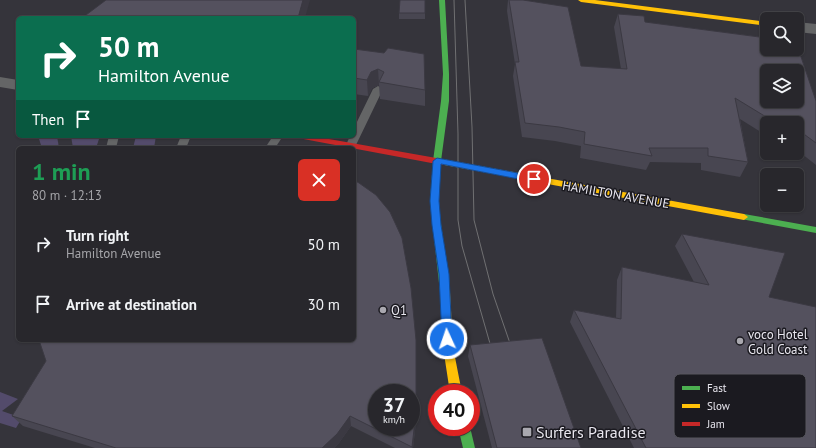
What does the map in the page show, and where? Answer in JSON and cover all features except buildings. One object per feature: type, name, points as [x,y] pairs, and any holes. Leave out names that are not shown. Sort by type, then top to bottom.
[{"type":"street","points":[[442,0],[446,74],[445,101],[437,161],[434,201],[436,225],[444,274],[448,347],[454,384]]},
{"type":"street","points":[[581,0],[760,23]]},
{"type":"street","points":[[804,28],[816,29]]},
{"type":"street","points":[[0,82],[16,85]]},
{"type":"street","name":"HAMILTON AVENUE","points":[[310,138],[816,230]]},
{"type":"street","points":[[466,436],[469,448]]},
{"type":"lane","points":[[356,135],[378,89]]},
{"type":"lane","points":[[351,145],[354,138]]},
{"type":"shaded area","points":[[39,138],[57,138],[59,146],[41,146]]},
{"type":"shaded area","points":[[71,138],[99,138],[97,146],[73,146]]},
{"type":"shaded area","points":[[136,138],[156,138],[154,146],[134,146]]},
{"type":"shaded area","points":[[0,392],[18,399],[2,411],[22,418],[16,428],[0,423]]},
{"type":"tram line","points":[[454,0],[458,134],[458,220],[462,246],[493,354]]},
{"type":"tram line","points":[[465,0],[472,127],[474,220],[493,294],[513,352]]},
{"type":"traffic: fast","points":[[442,0],[446,74],[445,101],[437,161],[434,201],[445,292]]},
{"type":"traffic: fast","points":[[744,217],[816,230]]},
{"type":"traffic: fast","points":[[466,436],[469,448]]},
{"type":"traffic: slow","points":[[581,0],[760,23]]},
{"type":"traffic: slow","points":[[442,162],[744,217]]},
{"type":"traffic: slow","points":[[445,292],[448,347],[454,384]]},
{"type":"traffic: jam","points":[[309,138],[353,146]]},
{"type":"traffic: jam","points":[[356,146],[442,162]]},
{"type":"place","name":"Q1","points":[[383,310]]},
{"type":"place","name":"voco Hotel Gold Coast","points":[[740,341]]},
{"type":"place","name":"Surfers Paradise","points":[[527,432]]},
{"type":"route","points":[[447,339],[444,274],[436,225],[434,201],[437,161],[534,179]]}]
